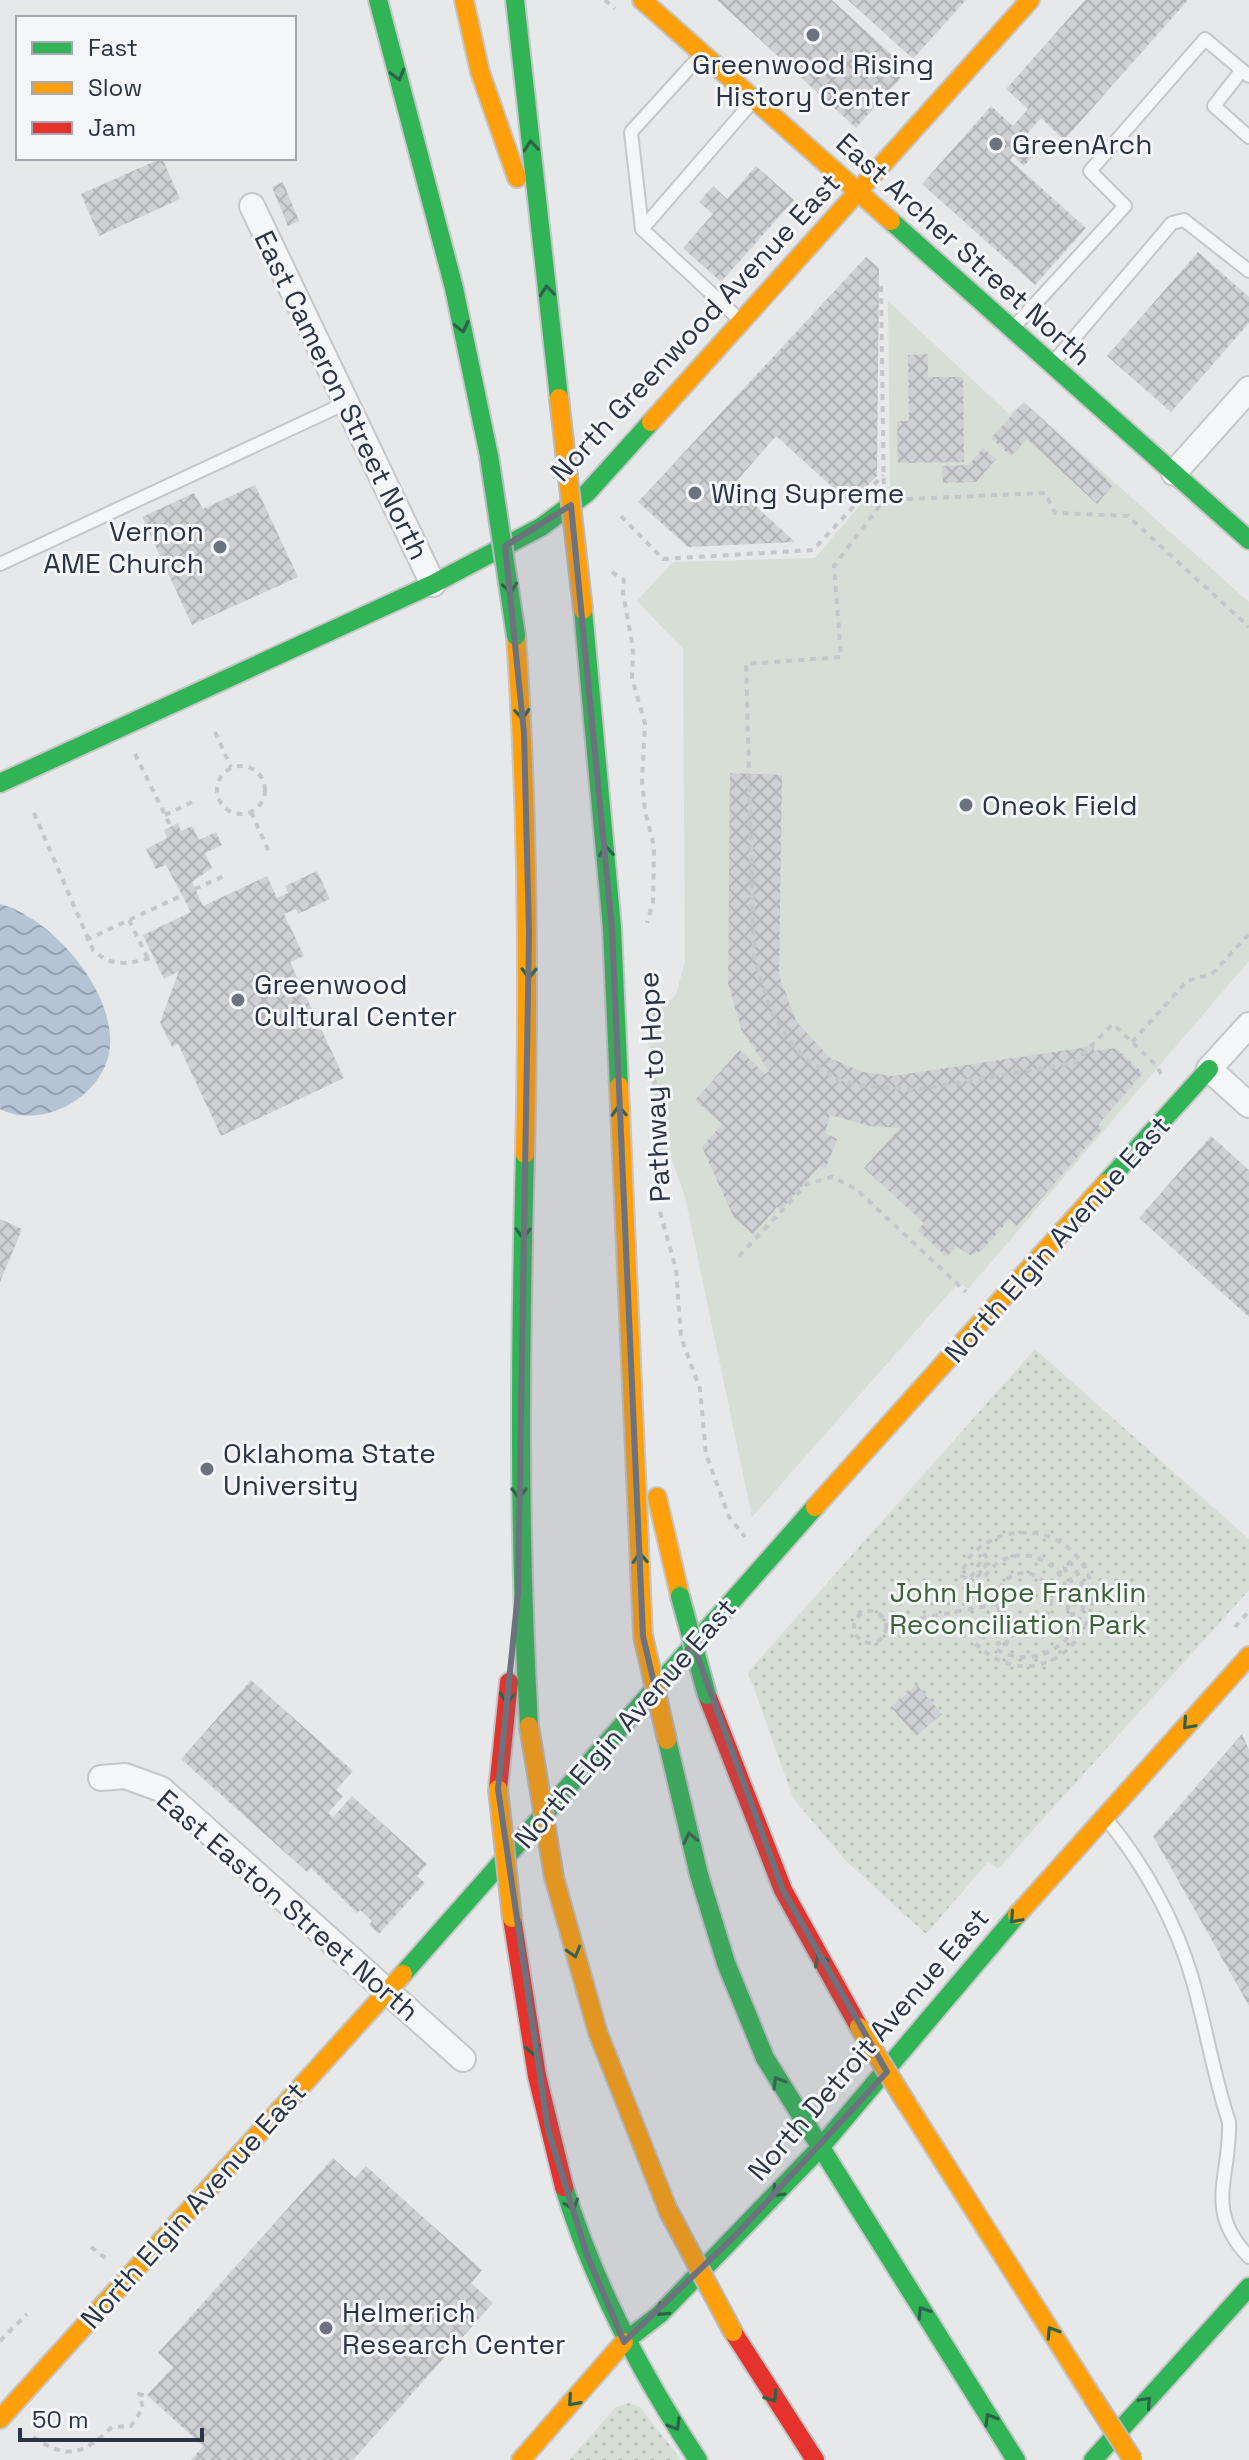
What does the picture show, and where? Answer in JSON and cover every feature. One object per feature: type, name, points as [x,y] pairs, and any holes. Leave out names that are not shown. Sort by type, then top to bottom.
[{"type":"main road","points":[[378,0],[454,288],[489,456],[516,636],[526,771],[529,896],[518,1593],[498,1789],[512,1918],[548,2130],[587,2255],[624,2342],[698,2460]]},
{"type":"main road","points":[[464,0],[480,72],[543,252]]},
{"type":"main road","points":[[515,0],[583,610],[612,928],[643,1636],[699,1875],[726,1963],[765,2058],[1016,2460]]},
{"type":"main road","name":"East Archer Street North","points":[[642,0],[1249,540]]},
{"type":"main road","name":"North Greenwood Avenue East","points":[[0,783],[433,584],[541,527],[587,493],[1030,0]]},
{"type":"main road","name":"North Elgin Avenue East","points":[[0,2419],[1209,1069]]},
{"type":"main road","points":[[623,1189],[637,1365],[648,1448],[680,1596],[707,1695],[783,1890],[859,2027],[1133,2460]]},
{"type":"main road","points":[[518,1593],[529,1726],[554,1877],[598,2033],[668,2210],[733,2332],[815,2460]]},
{"type":"main road","name":"North Detroit Avenue East","points":[[521,2460],[624,2342],[660,2314],[819,2149],[945,2004],[990,1945],[1246,1665]]},
{"type":"main road","points":[[1093,2460],[1246,2296]]},
{"type":"street","name":"East Cameron Street North","points":[[252,206],[433,584]]},
{"type":"street","points":[[1174,473],[1249,389]]},
{"type":"street","name":"North Elgin Avenue East","points":[[1209,1069],[1249,1025]]},
{"type":"street","points":[[1209,1069],[1249,1105]]},
{"type":"street","name":"East Easton Street North","points":[[101,1778],[125,1776],[161,1789],[463,2059]]},
{"type":"lane","points":[[1012,329],[1125,206],[1090,171],[1205,39],[1246,73],[1214,106],[1249,137]]},
{"type":"lane","points":[[702,54],[631,132],[642,229],[742,322]]},
{"type":"lane","points":[[642,229],[754,100]]},
{"type":"lane","points":[[1051,364],[1172,223],[1184,220],[1249,271]]},
{"type":"lane","points":[[0,564],[348,402]]},
{"type":"lane","points":[[1105,1817],[1129,1847],[1147,1879],[1176,1933],[1192,1978],[1229,2122],[1230,2146],[1220,2205],[1232,2238],[1249,2257]]},
{"type":"path","points":[[881,286],[884,500],[834,566],[841,657],[746,664],[754,956],[770,1009],[793,1046],[806,1059],[839,1080],[878,1089],[915,1090],[1074,1063],[1113,1024],[1161,1074]]},
{"type":"path","points":[[621,516],[663,559],[813,550],[883,475]]},
{"type":"path","points":[[884,500],[1045,493],[1055,513],[1128,516],[1249,627]]},
{"type":"path","name":"Pathway to Hope","points":[[605,566],[624,580],[623,593],[633,648],[632,678],[645,724],[642,781],[654,846],[655,877],[647,933]]},
{"type":"path","points":[[215,732],[231,767]]},
{"type":"path","points":[[134,752],[171,827]]},
{"type":"path","points":[[231,767],[252,769],[263,781],[263,800],[251,812],[233,813],[218,798],[219,779],[231,767]]},
{"type":"path","points":[[165,815],[192,802]]},
{"type":"path","points":[[251,812],[269,852]]},
{"type":"path","points":[[34,813],[68,886],[86,940],[106,962],[131,964],[151,958],[129,920]]},
{"type":"path","points":[[195,889],[226,875]]},
{"type":"path","points":[[86,940],[183,895]]},
{"type":"path","points":[[1132,1042],[1187,981],[1212,974],[1249,934]]},
{"type":"path","name":"Pathway to Hope","points":[[649,971],[655,1022],[650,1065]]},
{"type":"path","name":"Pathway to Hope","points":[[653,1075],[659,1097],[663,1139],[656,1173]]},
{"type":"path","points":[[739,1256],[807,1184],[832,1177],[856,1189],[966,1292]]},
{"type":"path","name":"Pathway to Hope","points":[[659,1206],[676,1269],[681,1337],[700,1389],[706,1454],[729,1517],[745,1537]]},
{"type":"path","points":[[1002,1616],[977,1645],[1000,1661],[1027,1667],[1040,1665],[1071,1649],[1085,1629],[1091,1611],[1088,1576],[1073,1552],[1053,1538],[1026,1532],[996,1538],[971,1556],[962,1576],[969,1580],[985,1555],[989,1561],[975,1580],[981,1583],[991,1568],[1008,1557],[1027,1553],[1043,1559],[1053,1565],[1065,1582],[1067,1614],[1073,1615],[1075,1589],[1064,1567],[1070,1562],[1074,1567],[1084,1598],[1083,1608],[1063,1645],[1035,1657],[1002,1653],[995,1649],[998,1643],[1005,1647],[1013,1625]]},
{"type":"path","points":[[1026,1572],[1044,1581],[1051,1600],[1044,1619],[1033,1626],[1013,1625],[1002,1616],[997,1604],[998,1589],[1013,1574],[1026,1572]]},
{"type":"path","points":[[885,1625],[997,1604]]},
{"type":"path","points":[[867,1611],[879,1614],[885,1625],[883,1635],[871,1642],[857,1637],[854,1627],[856,1618],[867,1611]]},
{"type":"path","points":[[0,2341],[27,2314]]},
{"type":"path","points":[[33,2437],[48,2450],[61,2455],[75,2454],[94,2445],[112,2427],[131,2426],[143,2408],[139,2394],[149,2397]]},
{"type":"highlighted area","points":[[571,505],[612,928],[643,1636],[655,1687],[693,1644],[783,1890],[887,2072],[735,2236],[624,2342],[587,2255],[548,2130],[498,1789],[518,1593],[529,933],[524,733],[505,546]]},
{"type":"green space","name":"Oneok Field","points":[[888,301],[1009,414],[1024,402],[1249,602],[1249,961],[968,1289],[959,1282],[752,1517],[685,1197],[671,1157],[654,1142],[647,1017],[676,995],[685,961],[683,649],[637,601],[673,562],[815,558],[875,488],[890,487]]},
{"type":"green space","name":"John Hope Franklin Reconciliation Park","points":[[1035,1349],[1249,1539],[1249,1590],[998,1869],[988,1862],[926,1934],[845,1860],[793,1798],[748,1672]]},
{"type":"green space","points":[[629,2403],[640,2407],[681,2460],[569,2460],[616,2407]]},
{"type":"water","points":[[0,904],[40,924],[76,959],[101,1001],[108,1023],[110,1045],[98,1079],[70,1104],[53,1112],[17,1115],[0,1109]]},
{"type":"building","name":"Greenwood Rising History Center","points":[[717,0],[832,0],[908,70],[856,128]]},
{"type":"building","points":[[848,0],[966,0],[913,59]]},
{"type":"building","name":"GreenArch","points":[[1085,0],[1188,0],[1064,140],[1041,118],[1025,136],[1039,148],[1024,166],[1013,156],[1010,160],[1086,228],[1035,285],[922,184],[991,106],[1013,126],[1028,109],[1006,89]]},
{"type":"building","points":[[163,160],[180,199],[99,236],[81,194]]},
{"type":"building","points":[[756,166],[794,200],[721,282],[683,248],[713,214],[699,202],[713,186],[727,199]]},
{"type":"building","points":[[283,182],[299,221],[288,226],[272,187]]},
{"type":"building","points":[[1198,252],[1249,297],[1249,323],[1171,412],[1107,356]]},
{"type":"building","points":[[866,257],[879,268],[877,476],[850,503],[776,436],[733,485],[795,542],[688,547],[638,502]]},
{"type":"building","points":[[928,354],[928,377],[963,377],[964,462],[898,463],[897,421],[909,421],[908,355]]},
{"type":"building","points":[[1024,402],[1113,485],[1097,504],[1027,439],[1011,456],[991,438]]},
{"type":"building","points":[[983,448],[996,459],[976,482],[943,483],[942,466],[969,465]]},
{"type":"building","name":"Vernon AME Church","points":[[255,485],[298,577],[192,625],[142,517],[194,493],[203,509]]},
{"type":"building","points":[[730,773],[782,775],[779,975],[796,1021],[830,1058],[863,1072],[893,1076],[1094,1046],[1094,1051],[1116,1048],[1143,1073],[1098,1125],[1102,1129],[1017,1226],[1010,1219],[981,1251],[970,1255],[956,1246],[947,1257],[918,1231],[924,1223],[864,1168],[900,1128],[870,1126],[830,1115],[825,1133],[837,1139],[826,1168],[819,1167],[781,1210],[777,1207],[753,1234],[734,1218],[702,1147],[722,1124],[695,1100],[740,1050],[765,1074],[769,1071],[741,1029],[728,983]]},
{"type":"building","name":"Greenwood Cultural Center","points":[[178,823],[181,831],[192,826],[199,840],[216,832],[222,845],[205,853],[212,868],[192,882],[203,906],[267,876],[277,898],[288,893],[285,886],[317,871],[330,899],[298,914],[296,909],[284,914],[304,956],[290,962],[344,1078],[221,1136],[178,1044],[172,1047],[160,1022],[179,971],[164,979],[143,935],[191,912],[166,865],[156,869],[146,849],[167,838],[164,830]]},
{"type":"building","points":[[1211,1136],[1249,1170],[1249,1317],[1139,1218]]},
{"type":"building","points":[[0,1219],[22,1229],[0,1282]]},
{"type":"building","points":[[251,1680],[353,1771],[336,1790],[343,1796],[328,1813],[333,1817],[352,1796],[427,1864],[417,1876],[425,1883],[379,1934],[369,1925],[372,1921],[360,1910],[357,1913],[311,1868],[307,1872],[181,1759]]},
{"type":"building","points":[[917,1685],[942,1714],[916,1736],[891,1707]]},
{"type":"building","points":[[1242,1734],[1249,1750],[1249,2006],[1153,1836]]},
{"type":"building","name":"Helmerich Research Center","points":[[333,2158],[355,2178],[366,2166],[482,2270],[471,2283],[493,2303],[353,2460],[191,2460],[203,2446],[147,2395],[173,2367],[158,2353]]},
{"type":"traffic: fast","points":[[378,0],[454,288],[489,456]]},
{"type":"traffic: fast","points":[[515,0],[559,398]]},
{"type":"traffic: fast","points":[[891,221],[1249,540]]},
{"type":"traffic: fast","points":[[0,783],[433,584],[541,527],[587,493],[651,422]]},
{"type":"traffic: fast","points":[[489,456],[516,636]]},
{"type":"traffic: fast","points":[[583,610],[612,928],[619,1086]]},
{"type":"traffic: fast","points":[[1106,1183],[1209,1069]]},
{"type":"traffic: fast","points":[[525,1154],[521,1440],[529,1726]]},
{"type":"traffic: fast","points":[[403,1974],[815,1507]]},
{"type":"traffic: fast","points":[[680,1596],[707,1695]]},
{"type":"traffic: fast","points":[[667,1740],[699,1875],[726,1963],[765,2058],[1016,2460]]},
{"type":"traffic: fast","points":[[624,2342],[660,2314],[819,2149],[1017,1915]]},
{"type":"traffic: fast","points":[[564,2187],[590,2259],[621,2328],[657,2395],[698,2460]]},
{"type":"traffic: fast","points":[[1093,2460],[1249,2287]]},
{"type":"traffic: slow","points":[[464,0],[480,72],[517,178]]},
{"type":"traffic: slow","points":[[642,0],[891,221]]},
{"type":"traffic: slow","points":[[651,422],[1030,0]]},
{"type":"traffic: slow","points":[[559,398],[583,610]]},
{"type":"traffic: slow","points":[[516,636],[526,895],[525,1154]]},
{"type":"traffic: slow","points":[[619,1086],[643,1636]]},
{"type":"traffic: slow","points":[[815,1507],[1106,1183]]},
{"type":"traffic: slow","points":[[657,1497],[680,1596]]},
{"type":"traffic: slow","points":[[643,1636],[667,1740]]},
{"type":"traffic: slow","points":[[1017,1915],[1249,1656]]},
{"type":"traffic: slow","points":[[529,1726],[554,1877]]},
{"type":"traffic: slow","points":[[498,1789],[512,1918]]},
{"type":"traffic: slow","points":[[554,1877],[598,2033],[668,2210]]},
{"type":"traffic: slow","points":[[0,2419],[403,1974]]},
{"type":"traffic: slow","points":[[859,2027],[907,2104]]},
{"type":"traffic: slow","points":[[907,2104],[1093,2398]]},
{"type":"traffic: slow","points":[[668,2210],[733,2332]]},
{"type":"traffic: slow","points":[[521,2460],[624,2342]]},
{"type":"traffic: slow","points":[[1093,2398],[1133,2460]]},
{"type":"traffic: jam","points":[[498,1789],[509,1682]]},
{"type":"traffic: jam","points":[[707,1695],[783,1890],[859,2027]]},
{"type":"traffic: jam","points":[[512,1918],[537,2076],[564,2187]]},
{"type":"traffic: jam","points":[[733,2332],[815,2460]]},
{"type":"place","name":"Greenwood Rising History Center","points":[[813,35]]},
{"type":"place","name":"GreenArch","points":[[996,144]]},
{"type":"place","name":"Wing Supreme","points":[[695,493]]},
{"type":"place","name":"Vernon AME Church","points":[[220,547]]},
{"type":"place","name":"Oneok Field","points":[[966,805]]},
{"type":"place","name":"Greenwood Cultural Center","points":[[238,1000]]},
{"type":"place","name":"Oklahoma State University","points":[[207,1469]]},
{"type":"place","name":"Helmerich Research Center","points":[[326,2328]]}]
